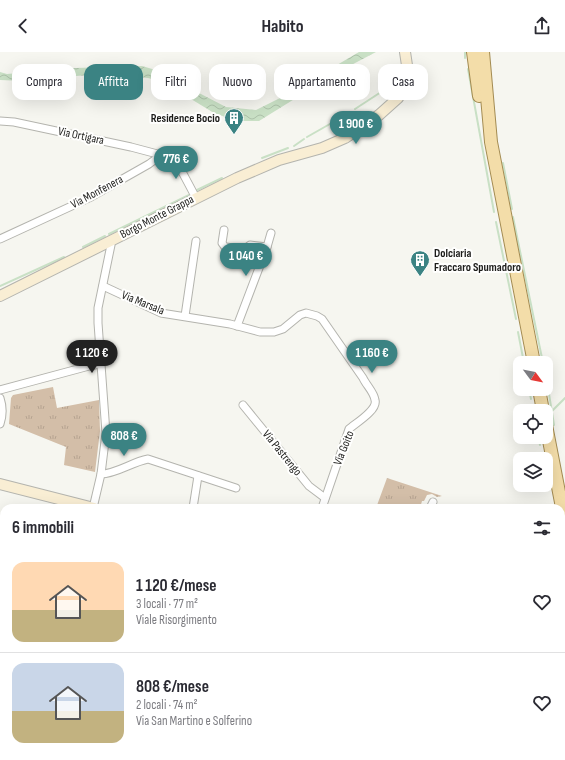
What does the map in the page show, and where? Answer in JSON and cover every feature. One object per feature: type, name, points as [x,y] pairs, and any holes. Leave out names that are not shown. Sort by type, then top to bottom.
[{"type":"main road","points":[[473,52],[480,100],[491,142],[533,356]]},
{"type":"main road","points":[[483,52],[491,142]]},
{"type":"main road","points":[[550,444],[561,504]]},
{"type":"street","name":"Borgo Monte Grappa","points":[[0,296],[254,170],[279,160],[335,143],[359,130],[392,104],[402,92],[406,85],[408,72],[405,52]]},
{"type":"street","name":"Via Ortigara","points":[[0,121],[14,122],[161,155]]},
{"type":"street","points":[[161,155],[171,159],[179,166],[196,198]]},
{"type":"street","name":"Via Monfenera","points":[[0,239],[89,198],[149,164],[161,155]]},
{"type":"street","points":[[224,230],[222,243],[226,247],[245,249],[250,245],[267,247]]},
{"type":"street","points":[[237,326],[267,247],[270,233]]},
{"type":"street","points":[[95,504],[101,474],[106,424],[100,364],[98,315],[111,245],[110,241]]},
{"type":"street","points":[[185,316],[196,241]]},
{"type":"street","name":"Via Marsala","points":[[103,286],[161,313],[185,316],[255,331]]},
{"type":"street","name":"Via Goito","points":[[255,331],[279,331],[283,330],[300,315],[306,313],[317,316],[322,319],[352,361],[375,398],[375,405],[372,411],[349,429],[323,504]]},
{"type":"street","points":[[0,390],[100,364]]},
{"type":"street","points":[[0,398],[2,405],[1,420]]},
{"type":"street","name":"Via Pastrengo","points":[[243,405],[309,486],[325,498]]},
{"type":"street","points":[[101,474],[109,474],[137,461],[148,459],[236,488]]},
{"type":"street","points":[[194,504],[198,476]]},
{"type":"street","points":[[0,484],[78,504]]},
{"type":"green space","points":[[53,387],[57,408],[99,400],[100,431],[95,472],[64,465],[66,447],[9,424],[11,398],[13,395]]},
{"type":"green space","points":[[387,478],[442,496],[437,497],[432,494],[427,495],[421,504],[377,504]]},
{"type":"water","points":[[359,52],[376,52],[353,64],[339,64]]},
{"type":"water","points":[[143,66],[151,69],[151,79],[143,77]]},
{"type":"water","points":[[76,68],[84,68],[84,75],[76,76]]},
{"type":"water","points":[[0,72],[12,74],[12,80],[0,80]]},
{"type":"water","points":[[201,94],[209,98],[209,100],[212,100],[226,107],[256,110],[276,100],[293,100],[259,121],[241,121],[214,113],[193,100],[201,100]]},
{"type":"waterway","points":[[465,52],[465,58]]},
{"type":"waterway","points":[[468,69],[494,212]]},
{"type":"waterway","points":[[355,109],[378,94]]},
{"type":"waterway","points":[[307,137],[351,112]]},
{"type":"waterway","points":[[294,146],[304,139]]},
{"type":"waterway","points":[[262,158],[288,148]]},
{"type":"waterway","points":[[503,163],[512,209]]},
{"type":"waterway","points":[[197,190],[222,178]]},
{"type":"waterway","points":[[109,234],[189,195]]},
{"type":"waterway","points":[[513,217],[542,356]]},
{"type":"waterway","points":[[496,222],[516,319]]},
{"type":"waterway","points":[[83,247],[105,236]]},
{"type":"waterway","points":[[0,286],[64,257]]},
{"type":"waterway","points":[[518,332],[523,356]]},
{"type":"waterway","points":[[549,396],[554,425]]},
{"type":"waterway","points":[[553,410],[565,398]]},
{"type":"place","name":"Residence Bocio","points":[[234,135]]},
{"type":"place","name":"Dolciaria Fraccaro Spumadoro","points":[[420,277]]}]
